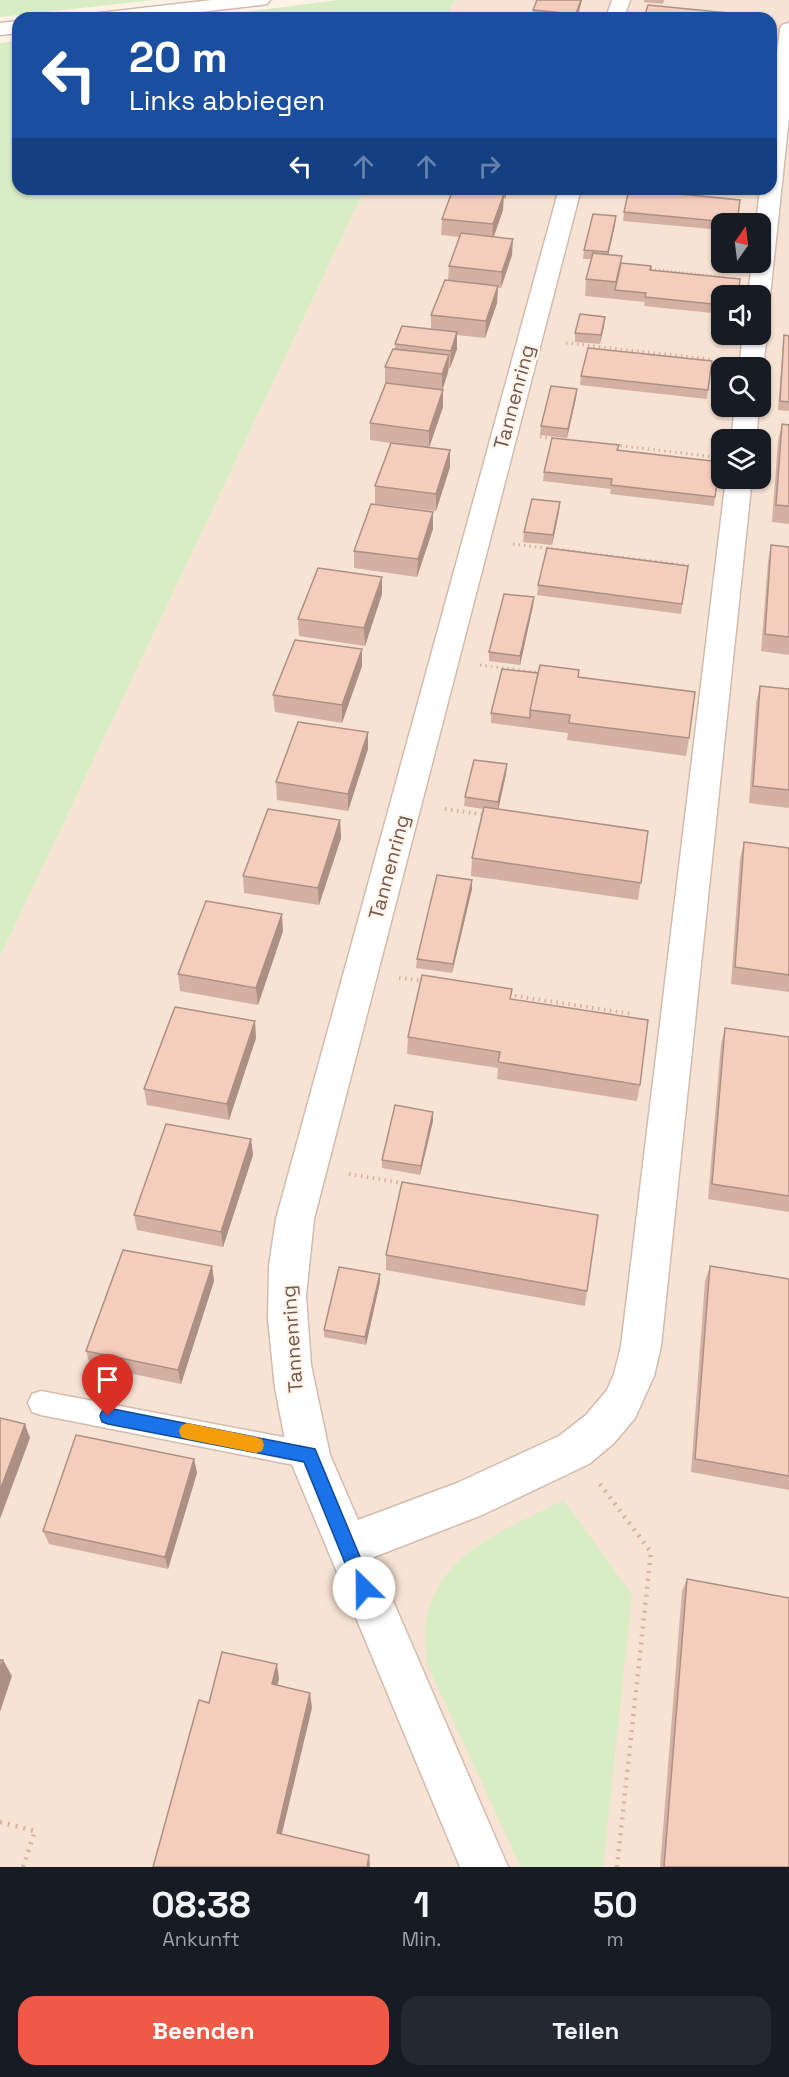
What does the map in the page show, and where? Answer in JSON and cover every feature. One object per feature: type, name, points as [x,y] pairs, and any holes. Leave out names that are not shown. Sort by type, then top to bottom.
[{"type":"street","points":[[153,12],[261,0]]},
{"type":"street","points":[[777,136],[789,29]]},
{"type":"street","name":"Tannenring","points":[[484,1867],[309,1455],[294,1393],[288,1332],[288,1275],[295,1219],[568,195]]},
{"type":"street","points":[[760,285],[770,195]]},
{"type":"street","points":[[346,1546],[467,1500],[574,1450],[600,1429],[621,1404],[634,1376],[641,1346],[738,489]]},
{"type":"lane","points":[[41,1403],[309,1455]]},
{"type":"path","points":[[704,11],[716,12]]},
{"type":"path","points":[[643,268],[726,276]]},
{"type":"path","points":[[573,344],[711,359]]},
{"type":"path","points":[[544,437],[561,439]]},
{"type":"path","points":[[604,444],[711,457]]},
{"type":"path","points":[[536,547],[693,566]]},
{"type":"path","points":[[501,668],[551,674]]},
{"type":"path","points":[[471,813],[487,815]]},
{"type":"path","points":[[421,981],[430,982]]},
{"type":"path","points":[[507,994],[633,1014]]},
{"type":"path","points":[[385,1181],[416,1185]]},
{"type":"path","points":[[574,1450],[651,1552],[617,1867]]},
{"type":"path","points":[[0,1822],[36,1831],[23,1867]]},
{"type":"shaded area","points":[[455,0],[789,0],[789,1867],[0,1867],[0,957],[362,195],[777,195],[777,12],[449,12]]},
{"type":"green space","points":[[0,0],[155,0],[46,12],[12,12],[12,16],[0,17]]},
{"type":"green space","points":[[338,0],[455,0],[449,12],[243,12]]},
{"type":"green space","points":[[12,42],[12,195],[362,195],[0,957],[0,43]]},
{"type":"green space","points":[[564,1500],[632,1595],[603,1867],[521,1867],[427,1664],[425,1628],[431,1602],[442,1580],[457,1562],[496,1534]]},
{"type":"building","points":[[537,0],[581,0],[577,12],[533,10]]},
{"type":"building","points":[[648,5],[719,12],[646,12]]},
{"type":"building","points":[[451,195],[504,195],[493,224],[442,219]]},
{"type":"building","points":[[628,195],[690,195],[740,200],[738,213],[711,213],[711,220],[624,212]]},
{"type":"building","points":[[593,214],[616,216],[608,252],[584,250]]},
{"type":"building","points":[[461,233],[513,239],[502,272],[449,266]]},
{"type":"building","points":[[593,253],[622,256],[616,282],[586,279]]},
{"type":"building","points":[[621,263],[651,266],[650,270],[740,279],[739,285],[711,285],[711,304],[645,297],[646,293],[615,290]]},
{"type":"building","points":[[445,280],[498,286],[486,321],[431,315]]},
{"type":"building","points":[[580,314],[605,317],[601,335],[575,333]]},
{"type":"building","points":[[402,326],[457,332],[451,351],[395,344]]},
{"type":"building","points":[[784,335],[789,336],[789,402],[780,401]]},
{"type":"building","points":[[588,348],[711,361],[708,390],[581,376]]},
{"type":"building","points":[[393,349],[449,355],[442,374],[385,367]]},
{"type":"building","points":[[386,383],[443,390],[429,431],[370,423]]},
{"type":"building","points":[[551,386],[577,389],[568,429],[541,426]]},
{"type":"building","points":[[782,424],[789,425],[789,506],[776,505]]},
{"type":"building","points":[[552,438],[619,445],[617,450],[711,461],[711,489],[716,489],[715,497],[611,485],[612,479],[544,472]]},
{"type":"building","points":[[391,443],[450,450],[436,494],[375,486]]},
{"type":"building","points":[[532,499],[560,502],[553,535],[524,532]]},
{"type":"building","points":[[371,504],[433,512],[418,559],[354,551]]},
{"type":"building","points":[[771,545],[789,547],[789,637],[765,634]]},
{"type":"building","points":[[547,548],[688,566],[682,604],[538,585]]},
{"type":"building","points":[[318,568],[382,577],[364,628],[298,619]]},
{"type":"building","points":[[504,594],[534,597],[520,656],[489,652]]},
{"type":"building","points":[[295,640],[362,649],[342,705],[273,695]]},
{"type":"building","points":[[540,665],[579,670],[578,677],[695,692],[689,738],[569,723],[570,715],[530,710]]},
{"type":"building","points":[[502,669],[538,673],[530,718],[491,713]]},
{"type":"building","points":[[760,686],[789,689],[789,790],[753,786]]},
{"type":"building","points":[[298,722],[368,732],[348,794],[276,782]]},
{"type":"building","points":[[474,760],[507,764],[498,802],[465,797]]},
{"type":"building","points":[[484,807],[648,831],[641,883],[472,858]]},
{"type":"building","points":[[268,809],[340,820],[318,888],[243,876]]},
{"type":"building","points":[[744,842],[789,848],[789,975],[735,967]]},
{"type":"building","points":[[437,875],[472,880],[453,964],[417,959]]},
{"type":"building","points":[[206,901],[282,914],[256,988],[178,974]]},
{"type":"building","points":[[422,975],[512,989],[510,999],[648,1020],[640,1085],[498,1062],[500,1052],[408,1037]]},
{"type":"building","points":[[175,1007],[255,1021],[227,1104],[144,1089]]},
{"type":"building","points":[[725,1028],[789,1037],[789,1196],[712,1184]]},
{"type":"building","points":[[395,1105],[433,1112],[421,1166],[382,1160]]},
{"type":"building","points":[[166,1124],[251,1139],[221,1232],[134,1215]]},
{"type":"building","points":[[402,1182],[598,1215],[587,1291],[386,1255]]},
{"type":"building","points":[[123,1250],[212,1266],[178,1370],[86,1351]]},
{"type":"building","points":[[710,1266],[789,1279],[789,1476],[695,1459]]},
{"type":"building","points":[[339,1267],[380,1274],[365,1337],[324,1330]]},
{"type":"building","points":[[0,1418],[25,1424],[0,1490]]},
{"type":"building","points":[[76,1435],[194,1459],[165,1557],[43,1531]]},
{"type":"building","points":[[687,1579],[789,1598],[789,1867],[664,1867]]},
{"type":"building","points":[[222,1652],[277,1664],[272,1684],[310,1693],[277,1833],[369,1855],[367,1867],[153,1867],[199,1700],[209,1703]]},
{"type":"slow traffic","points":[[187,1431],[256,1445]]},
{"type":"route","points":[[108,1416],[309,1455],[364,1588]]}]
